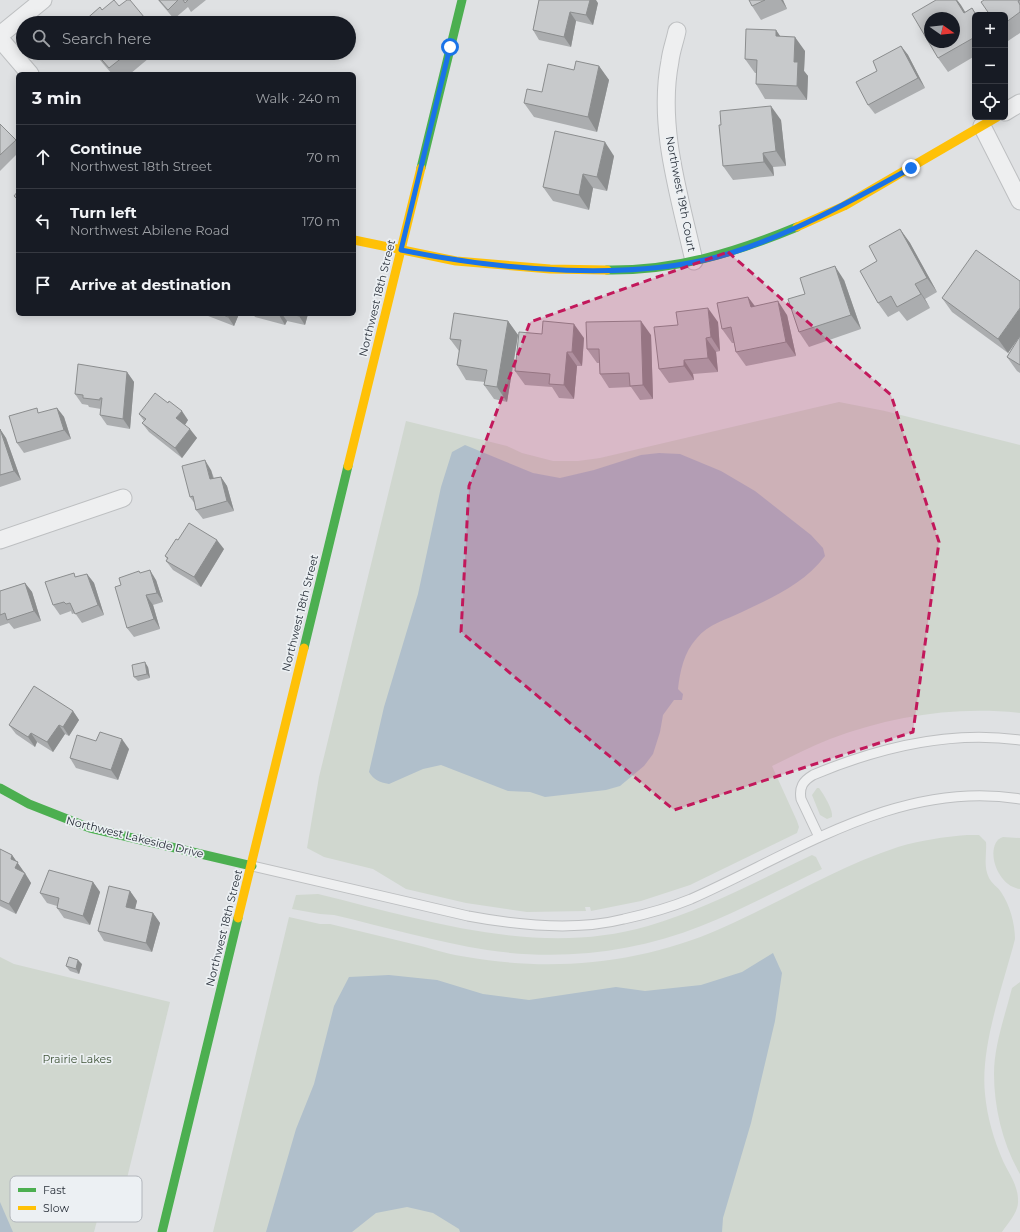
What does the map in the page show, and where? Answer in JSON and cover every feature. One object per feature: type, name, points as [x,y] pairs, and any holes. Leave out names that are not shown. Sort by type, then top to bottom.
[{"type":"main road","name":"Northwest 18th Street","points":[[162,1232],[462,0]]},
{"type":"main road","points":[[356,240],[456,261],[550,269],[614,270],[661,267],[694,261],[730,253],[763,241],[844,206],[992,120]]},
{"type":"main road","name":"Northwest Lakeside Drive","points":[[0,788],[42,811],[78,824],[252,866]]},
{"type":"street","points":[[23,16],[43,0]]},
{"type":"street","points":[[0,35],[16,22]]},
{"type":"street","name":"Northwest 19th Court","points":[[677,31],[669,61],[667,92],[669,146],[694,261]]},
{"type":"street","points":[[0,39],[16,58]]},
{"type":"street","points":[[18,60],[28,72]]},
{"type":"street","points":[[1008,110],[1020,103]]},
{"type":"street","points":[[982,126],[1020,201]]},
{"type":"street","points":[[0,540],[123,498]]},
{"type":"lane","points":[[819,837],[800,799],[800,792],[805,780],[813,775],[868,754],[916,743],[969,738],[1020,740]]},
{"type":"lane","points":[[252,866],[468,916],[503,922],[546,926],[582,924],[622,920],[690,899],[819,837],[858,820],[918,802],[964,796],[1020,799]]},
{"type":"highlighted area","points":[[728,252],[891,395],[939,542],[913,732],[674,810],[461,632],[469,486],[530,322]]},
{"type":"green space","points":[[839,402],[885,411],[1020,445],[1020,713],[996,711],[948,712],[900,719],[853,731],[808,749],[772,766],[797,821],[799,827],[797,833],[690,885],[641,901],[591,911],[590,907],[585,907],[586,911],[527,912],[466,903],[406,889],[373,869],[324,857],[307,848],[319,777],[406,421],[507,446],[522,453],[553,461],[578,461],[600,458]]},
{"type":"green space","points":[[817,788],[819,788],[828,802],[832,817],[827,819],[820,815],[812,795]]},
{"type":"green space","points":[[979,835],[986,842],[987,874],[990,880],[1000,890],[1007,903],[1015,933],[1015,939],[989,1036],[984,1075],[987,1111],[991,1128],[1003,1161],[1015,1184],[1018,1195],[1017,1209],[1002,1232],[213,1232],[289,917],[320,924],[330,924],[449,954],[499,962],[564,964],[596,962],[660,950],[691,940],[744,918],[853,864],[898,847],[932,839]]},
{"type":"green space","points":[[1003,837],[1020,838],[1020,889],[1011,886],[1004,880],[995,864],[993,855],[994,847],[997,841]]},
{"type":"green space","points":[[812,855],[816,857],[822,869],[732,913],[701,926],[649,943],[596,952],[541,955],[487,950],[430,939],[334,915],[292,909],[296,895],[318,894],[440,924],[482,932],[523,937],[565,938],[607,935],[648,926],[691,911],[732,894]]},
{"type":"green space","name":"Prairie Lakes","points":[[0,957],[14,964],[170,1002],[128,1176],[10,1176],[10,1222],[97,1222],[94,1232],[0,1232]]},
{"type":"green space","points":[[1020,982],[1020,1174],[1004,1139],[994,1087],[994,1063],[1000,1031],[1012,988]]},
{"type":"water","points":[[465,445],[533,473],[560,478],[594,470],[641,455],[659,453],[680,454],[721,471],[755,491],[811,535],[823,548],[825,556],[808,574],[787,589],[706,629],[701,633],[689,649],[681,669],[678,689],[683,694],[682,700],[674,700],[663,715],[660,732],[653,754],[644,766],[620,786],[606,790],[545,797],[530,792],[508,791],[441,765],[423,769],[389,784],[382,782],[375,779],[369,772],[384,707],[418,594],[441,487],[452,452]]},
{"type":"water","points":[[773,953],[782,973],[775,1021],[751,1123],[723,1218],[722,1232],[460,1232],[459,1229],[433,1213],[407,1207],[376,1213],[352,1232],[266,1232],[296,1129],[314,1084],[334,1006],[349,977],[389,975],[437,980],[483,994],[529,1000],[616,987],[645,991],[701,985],[742,972]]},
{"type":"water","points":[[0,1202],[13,1232],[0,1232]]},
{"type":"building","points":[[114,0],[119,6],[127,0],[130,0],[143,16],[90,16],[100,7],[102,10]]},
{"type":"building","points":[[159,0],[178,0],[168,10]]},
{"type":"building","points":[[539,0],[590,0],[586,15],[570,12],[564,37],[533,30]]},
{"type":"building","points":[[749,0],[765,0],[752,6]]},
{"type":"building","points":[[936,0],[956,0],[964,13],[972,8],[974,12],[972,12],[972,39],[960,46],[960,12],[924,12],[924,34],[912,14]]},
{"type":"building","points":[[984,0],[1020,0],[1018,1],[1020,5],[1020,12],[1008,21],[1008,12],[988,12],[981,2]]},
{"type":"building","points":[[746,29],[776,30],[776,36],[795,37],[794,62],[798,62],[797,86],[756,84],[757,60],[745,59]]},
{"type":"building","points":[[901,46],[918,78],[868,105],[856,82],[877,71],[873,61]]},
{"type":"building","points":[[932,48],[956,48],[938,58]]},
{"type":"building","points":[[102,60],[119,60],[109,68]]},
{"type":"building","points":[[576,61],[599,66],[588,117],[524,103],[527,89],[542,92],[548,64],[574,70]]},
{"type":"building","points":[[771,106],[776,151],[763,153],[764,162],[723,166],[719,125],[721,125],[720,111]]},
{"type":"building","points":[[0,124],[16,140],[0,155]]},
{"type":"building","points":[[555,131],[605,142],[597,177],[583,174],[579,195],[543,187]]},
{"type":"building","points":[[900,229],[927,278],[915,284],[921,294],[897,307],[891,296],[878,303],[860,271],[877,261],[869,246]]},
{"type":"building","points":[[976,250],[1020,281],[1020,308],[998,339],[942,298]]},
{"type":"building","points":[[835,266],[851,315],[799,332],[788,299],[805,294],[800,278]]},
{"type":"building","points":[[748,297],[751,307],[778,301],[786,342],[736,352],[731,327],[722,329],[717,303]]},
{"type":"building","points":[[708,308],[711,337],[706,338],[708,358],[684,360],[684,366],[659,369],[654,327],[678,325],[676,312]]},
{"type":"building","points":[[454,313],[508,321],[497,387],[484,385],[487,370],[457,365],[461,340],[450,339]]},
{"type":"building","points":[[543,321],[574,324],[572,352],[567,352],[564,385],[549,384],[550,374],[515,371],[519,332],[542,334]]},
{"type":"building","points":[[641,321],[643,385],[630,386],[629,373],[600,374],[599,349],[587,349],[586,322]]},
{"type":"building","points":[[1020,336],[1020,365],[1007,357]]},
{"type":"building","points":[[78,364],[127,372],[123,419],[100,415],[102,398],[100,398],[100,400],[83,398],[83,395],[75,394]]},
{"type":"building","points":[[155,393],[182,411],[176,418],[190,429],[175,448],[142,423],[146,419],[139,414]]},
{"type":"building","points":[[37,408],[38,413],[57,408],[64,430],[17,443],[9,416]]},
{"type":"building","points":[[0,429],[14,471],[0,475]]},
{"type":"building","points":[[205,460],[210,479],[221,477],[227,501],[196,510],[193,496],[190,497],[182,466]]},
{"type":"building","points":[[189,523],[217,540],[194,577],[166,561],[168,558],[165,556]]},
{"type":"building","points":[[150,570],[157,593],[146,595],[154,619],[127,628],[115,587],[121,585],[119,578],[139,571],[140,573]]},
{"type":"building","points":[[74,573],[75,577],[87,574],[98,605],[75,614],[70,603],[66,604],[64,602],[53,605],[45,582]]},
{"type":"building","points":[[25,583],[34,611],[7,620],[5,613],[0,615],[0,591]]},
{"type":"building","points":[[145,662],[147,674],[134,677],[132,665]]},
{"type":"building","points":[[34,686],[73,711],[63,727],[59,725],[47,742],[31,733],[28,737],[9,725]]},
{"type":"building","points":[[100,732],[122,739],[111,770],[70,758],[77,735],[96,741]]},
{"type":"building","points":[[0,849],[12,855],[11,859],[18,862],[15,868],[25,873],[9,904],[0,900]]},
{"type":"building","points":[[49,870],[93,882],[83,916],[57,908],[59,898],[40,893]]},
{"type":"building","points":[[109,886],[130,891],[126,907],[153,913],[146,943],[98,931]]},
{"type":"building","points":[[69,957],[78,960],[76,969],[66,966]]},
{"type":"traffic: fast","points":[[421,168],[462,0]]},
{"type":"traffic: fast","points":[[607,270],[632,270],[680,264],[704,259],[750,245],[797,227]]},
{"type":"traffic: fast","points":[[304,648],[348,466]]},
{"type":"traffic: fast","points":[[0,788],[29,804],[90,828],[252,866]]},
{"type":"traffic: fast","points":[[162,1232],[238,918]]},
{"type":"traffic: slow","points":[[797,227],[844,206],[992,120]]},
{"type":"traffic: slow","points":[[348,466],[421,168]]},
{"type":"traffic: slow","points":[[356,240],[456,261],[550,269],[607,270]]},
{"type":"traffic: slow","points":[[238,918],[304,648]]},
{"type":"route","points":[[450,47],[401,250],[456,261],[550,269],[614,270],[661,267],[730,253],[763,241],[844,206],[911,168]]}]
